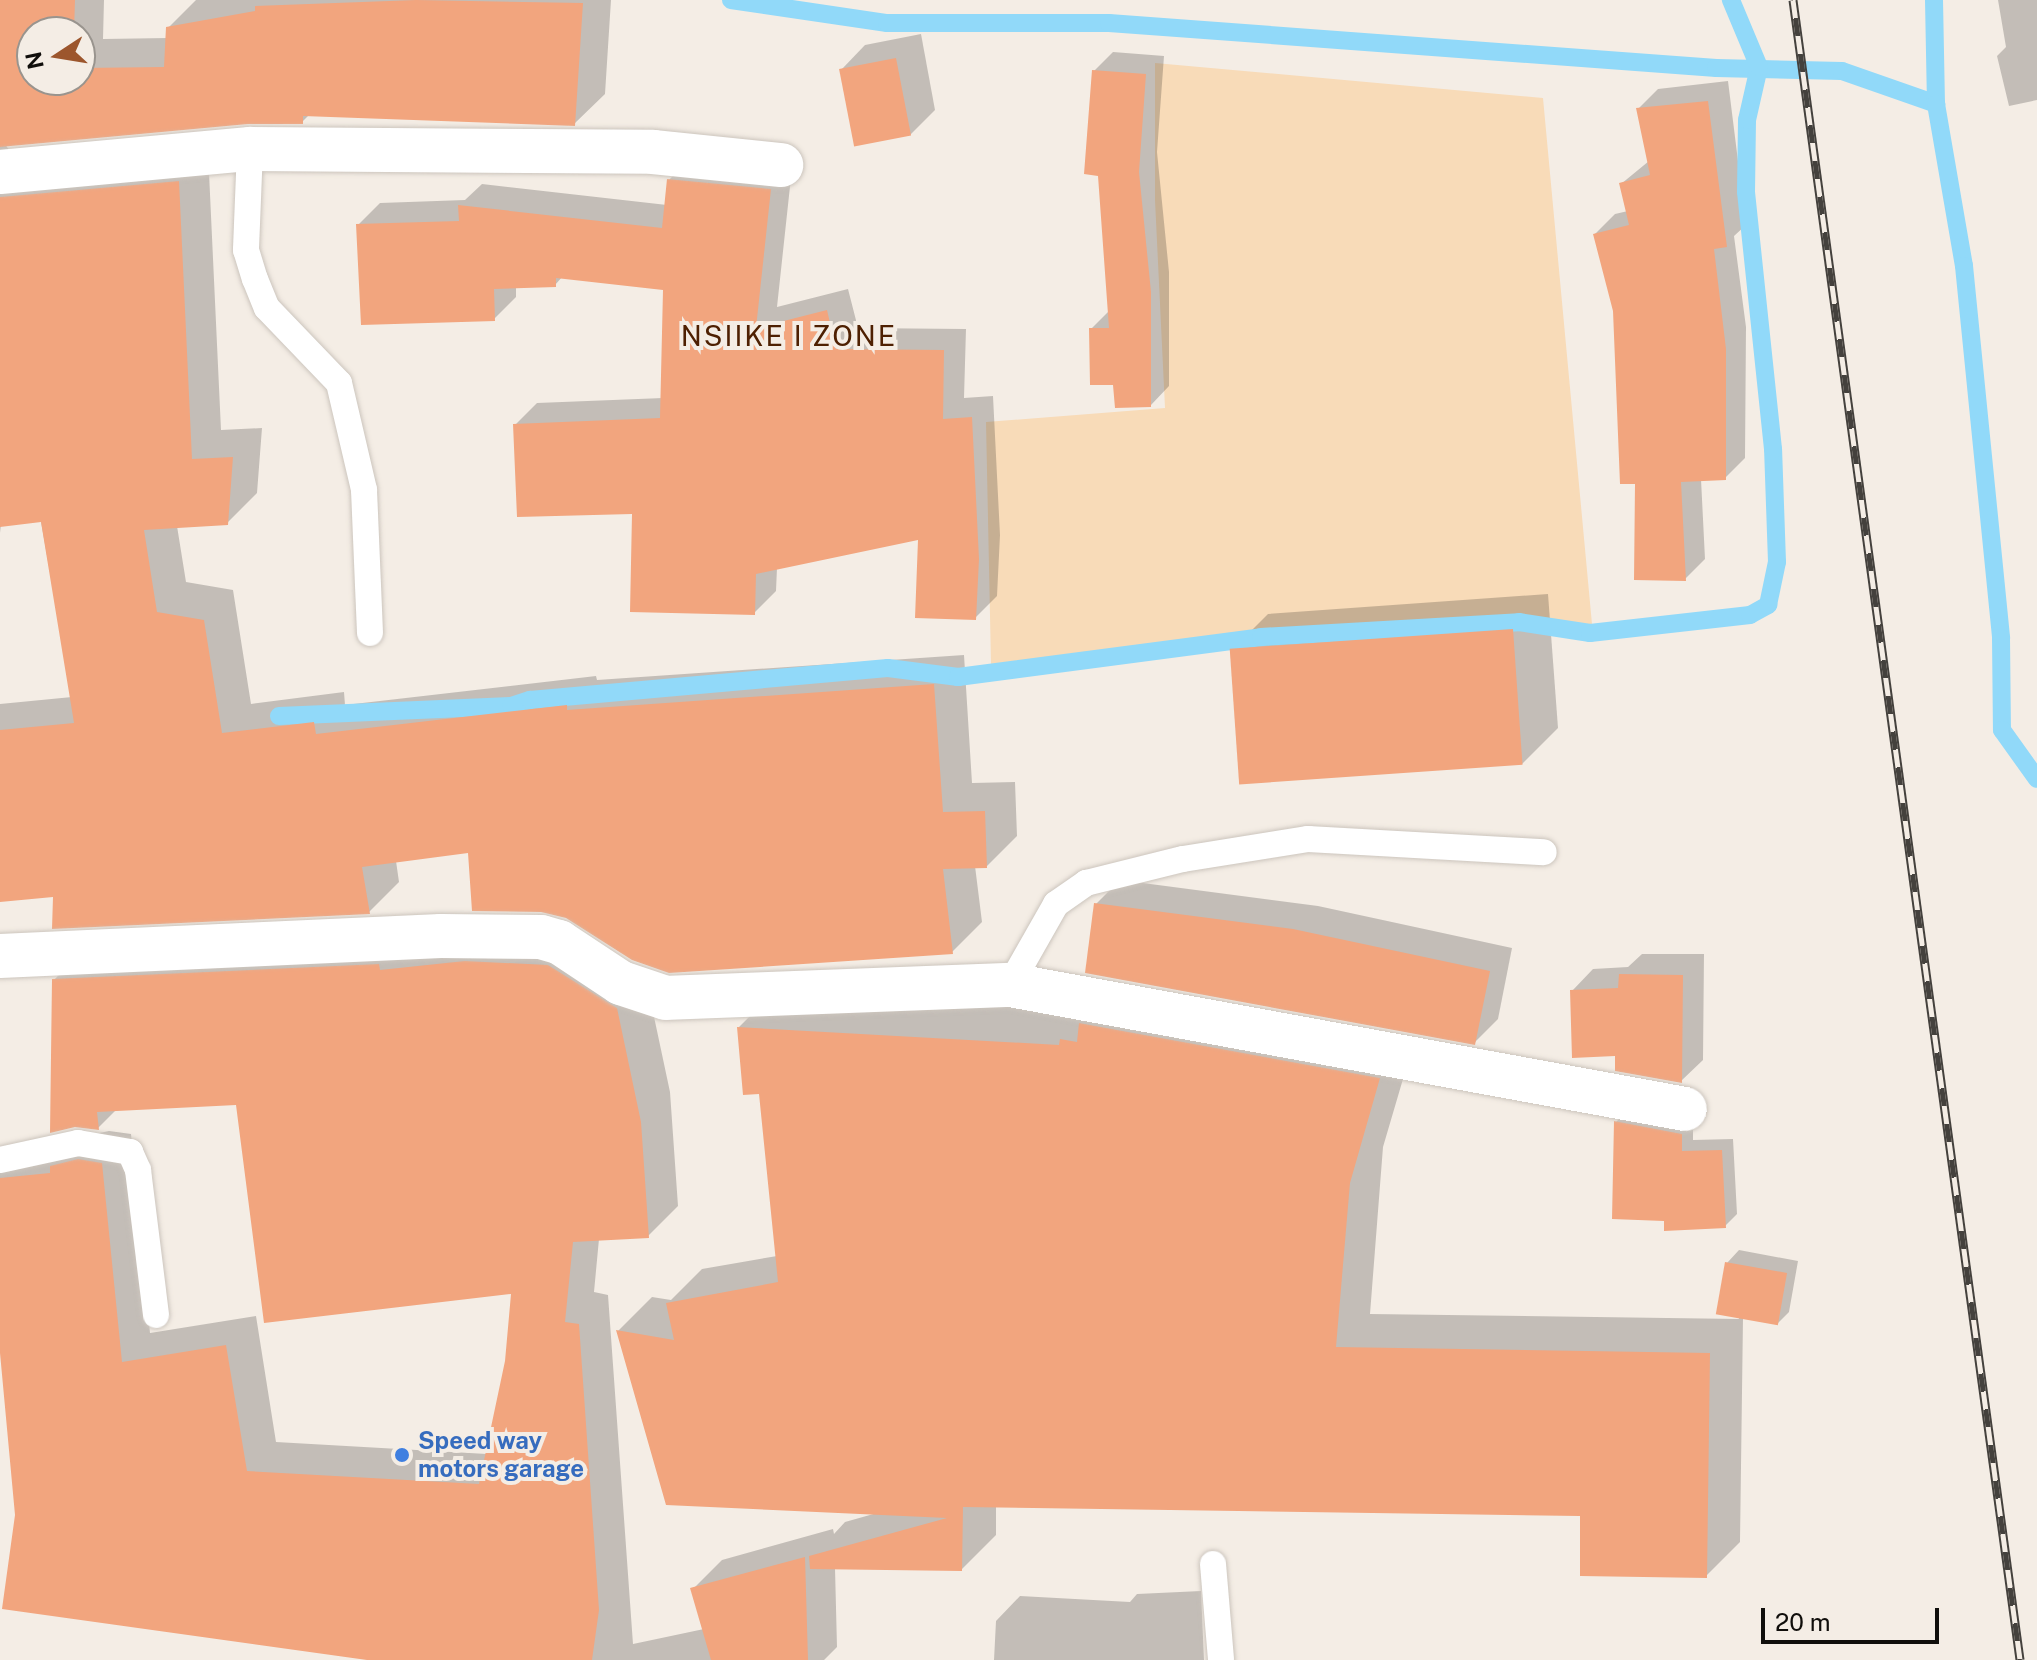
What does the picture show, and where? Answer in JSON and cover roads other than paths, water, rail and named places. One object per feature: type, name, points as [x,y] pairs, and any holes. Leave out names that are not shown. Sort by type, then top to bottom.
[{"type":"street","points":[[0,172],[250,149],[653,152],[781,165]]},
{"type":"street","points":[[0,956],[441,936],[541,937],[559,942],[621,983],[666,998],[1010,985],[1685,1109]]},
{"type":"lane","points":[[250,149],[246,250],[255,279],[267,308],[339,383],[364,490],[370,633]]},
{"type":"lane","points":[[1010,985],[1056,904],[1086,883],[1183,859],[1308,839],[1544,852]]},
{"type":"lane","points":[[0,1160],[78,1143],[130,1152],[138,1170],[156,1315]]},
{"type":"lane","points":[[1213,1564],[1221,1660]]},
{"type":"waterway","points":[[731,0],[887,23],[1109,23],[1716,68],[1842,71],[1936,104]]},
{"type":"waterway","points":[[279,716],[511,706],[530,700],[888,668],[958,677],[1261,637],[1519,622],[1590,633],[1750,615],[1768,605],[1777,562],[1773,449],[1746,192],[1747,120],[1759,67],[1731,0]]},
{"type":"waterway","points":[[1934,0],[1936,104],[1964,266],[2001,638],[2002,730],[2037,779]]},
{"type":"railway","points":[[1793,0],[2020,1660]]},
{"type":"place","name":"Speed way motors garage","points":[[402,1455]]},
{"type":"district","name":"NSIIKE I ZONE","points":[[789,336]]}]
